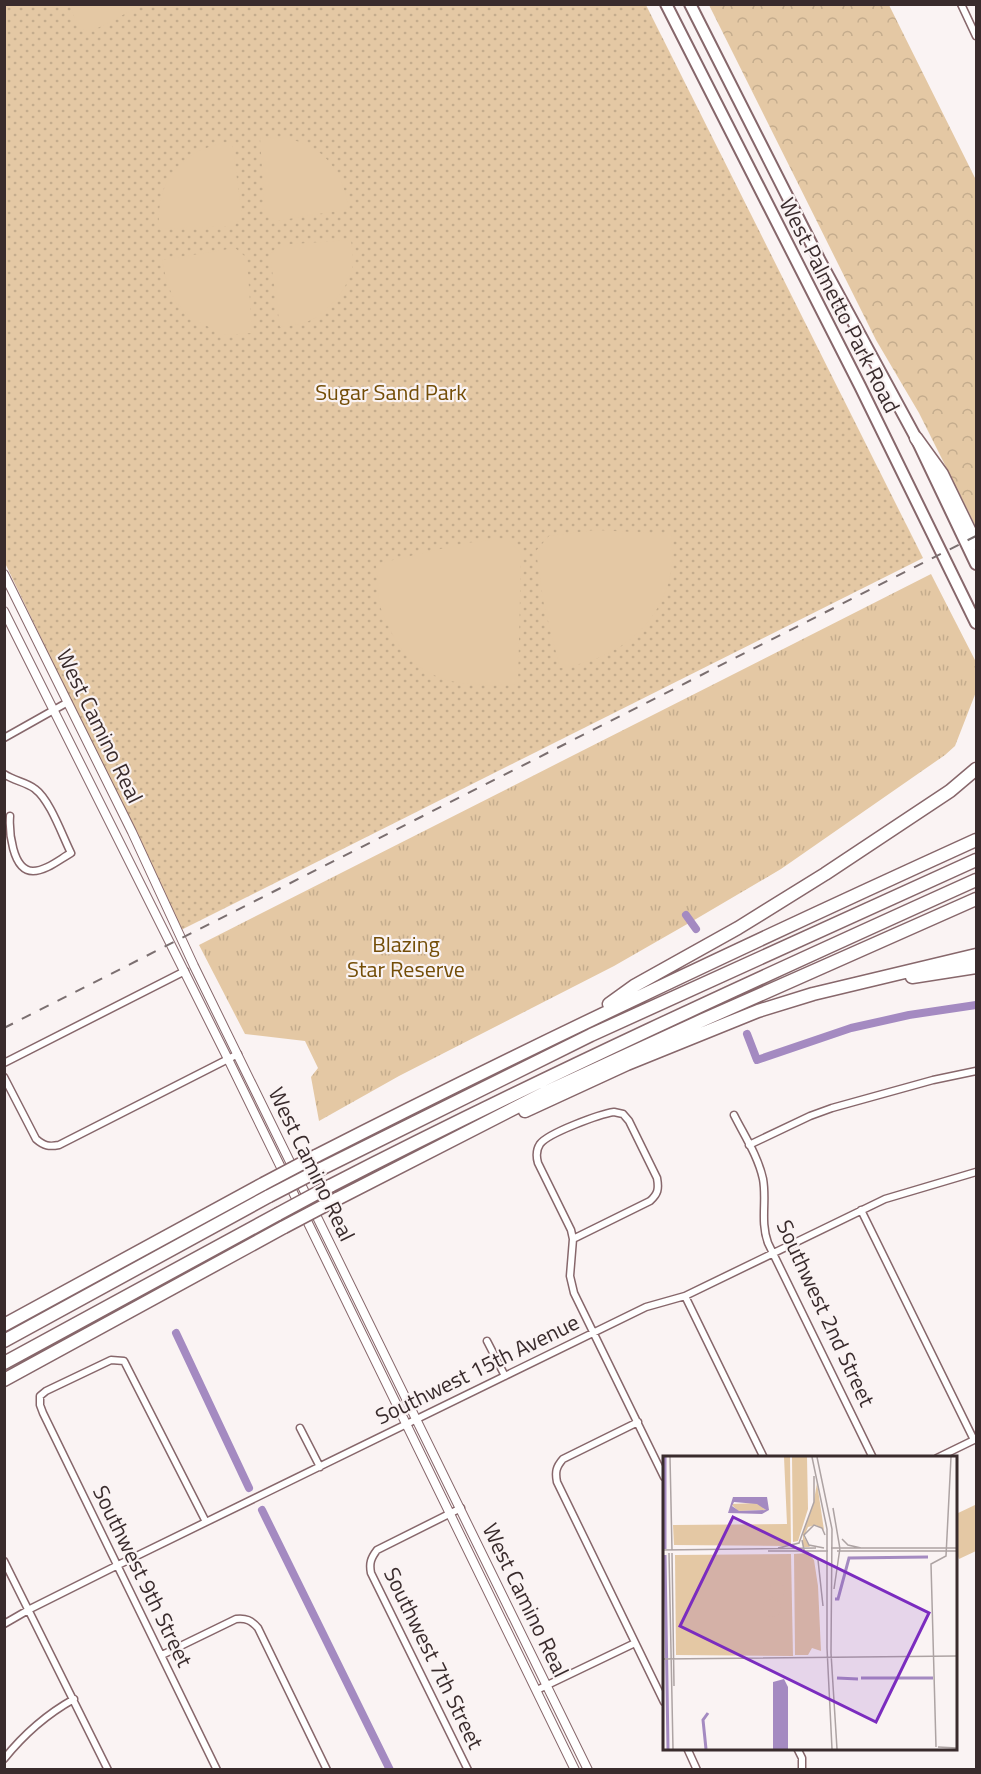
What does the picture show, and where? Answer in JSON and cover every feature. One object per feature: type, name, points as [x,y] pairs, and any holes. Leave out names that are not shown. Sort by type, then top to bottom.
[{"type":"highway","points":[[916,438],[942,474],[976,544]]},
{"type":"highway","points":[[585,1022],[634,986],[738,928],[825,874],[950,791],[976,769]]},
{"type":"highway","points":[[4,1325],[262,1184],[449,1088],[847,897],[976,840]]},
{"type":"highway","points":[[4,1341],[269,1196],[591,1035],[976,860]]},
{"type":"highway","points":[[4,1363],[330,1186],[651,1028],[976,880]]},
{"type":"highway","points":[[4,1380],[284,1227],[544,1093],[976,898]]},
{"type":"highway","points":[[466,1134],[543,1103],[627,1064],[758,1011],[797,998],[976,955]]},
{"type":"highway","points":[[878,978],[911,977],[976,966]]},
{"type":"main road","name":"West Palmetto Park Road","points":[[666,4],[860,387],[976,623]]},
{"type":"main road","name":"West Palmetto Park Road","points":[[690,4],[819,260],[916,438],[976,564]]},
{"type":"main road","points":[[730,130],[749,121]]},
{"type":"street","points":[[962,4],[976,36]]},
{"type":"street","name":"West Camino Real","points":[[4,573],[132,832],[183,944],[588,1770]]},
{"type":"street","name":"West Camino Real","points":[[4,610],[185,971],[575,1770]]},
{"type":"street","points":[[4,738],[68,702]]},
{"type":"street","points":[[4,774],[10,779],[30,785],[43,796],[71,853],[41,870],[30,871],[25,868],[19,863],[9,837],[10,816]]},
{"type":"street","points":[[4,1063],[185,971]]},
{"type":"street","points":[[4,1077],[36,1139],[51,1147],[59,1145],[238,1053]]},
{"type":"street","points":[[749,1145],[832,1108],[933,1080],[976,1071]]},
{"type":"street","points":[[573,1239],[650,1202],[656,1195],[659,1187],[657,1178],[628,1121],[622,1114],[606,1113],[566,1129],[544,1140],[538,1146],[536,1155],[571,1230],[573,1239],[570,1266],[571,1285],[663,1475]]},
{"type":"street","name":"Southwest 2nd Street","points":[[734,1115],[763,1179],[764,1227],[773,1253],[872,1456]]},
{"type":"street","name":"Southwest 15th Avenue","points":[[4,1624],[118,1565],[646,1307],[685,1296],[861,1210],[908,1191],[976,1172]]},
{"type":"street","points":[[861,1210],[975,1439],[942,1456]]},
{"type":"street","points":[[685,1296],[763,1456]]},
{"type":"street","points":[[487,1341],[505,1376]]},
{"type":"street","name":"Southwest 9th Street","points":[[206,1522],[124,1361],[111,1360],[40,1396],[43,1413],[218,1770]]},
{"type":"street","points":[[638,1422],[563,1459],[557,1466],[555,1474],[663,1700]]},
{"type":"street","points":[[300,1428],[320,1467]]},
{"type":"street","points":[[450,1513],[460,1508]]},
{"type":"street","name":"Southwest 7th Street","points":[[450,1513],[377,1550],[370,1561],[371,1573],[468,1770]]},
{"type":"street","points":[[4,1561],[30,1609],[108,1770]]},
{"type":"street","points":[[162,1655],[236,1619],[248,1620],[258,1628],[327,1770]]},
{"type":"street","points":[[537,1690],[635,1643]]},
{"type":"street","points":[[4,1759],[30,1730],[48,1715],[74,1699]]},
{"type":"street","points":[[687,1750],[697,1770]]},
{"type":"street","points":[[798,1750],[802,1758],[802,1770]]},
{"type":"green space","name":"Sugar Sand Park","points":[[5,4],[646,5],[923,558],[181,930],[5,563]]},
{"type":"green space","points":[[72,4],[142,5],[92,31],[87,31],[76,20]]},
{"type":"green space","points":[[709,5],[889,5],[976,180],[975,525],[919,413],[876,340]]},
{"type":"green space","points":[[279,137],[307,145],[328,160],[341,181],[349,209],[276,221],[265,213],[260,138]]},
{"type":"green space","points":[[232,141],[242,217],[234,226],[159,229],[162,195],[176,169],[199,151]]},
{"type":"green space","points":[[351,240],[353,263],[351,272],[336,299],[313,319],[301,324],[280,327],[270,255],[278,245]]},
{"type":"green space","points":[[235,248],[247,258],[252,333],[225,335],[189,317],[175,301],[167,283],[162,260]]},
{"type":"green space","points":[[595,530],[671,534],[672,566],[667,587],[659,606],[634,636],[618,648],[600,657],[560,668],[544,605],[536,551],[549,536]]},
{"type":"green space","points":[[506,538],[521,553],[518,684],[460,683],[426,671],[412,661],[399,646],[389,627],[380,606],[376,564],[466,543]]},
{"type":"green space","name":"Blazing Star Reserve","points":[[931,574],[976,662],[976,692],[955,746],[781,869],[614,966],[399,1076],[319,1121],[311,1077],[318,1068],[305,1041],[245,1034],[199,945]]},
{"type":"green space","points":[[975,1505],[976,1551],[959,1559],[957,1554],[957,1514]]},
{"type":"waterway","points":[[686,915],[696,929]]},
{"type":"waterway","points":[[747,1034],[757,1060],[851,1028],[909,1015],[976,1005]]},
{"type":"waterway","points":[[176,1333],[249,1488]]},
{"type":"waterway","points":[[262,1510],[390,1770]]},
{"type":"railway","points":[[4,1028],[976,536]]}]
